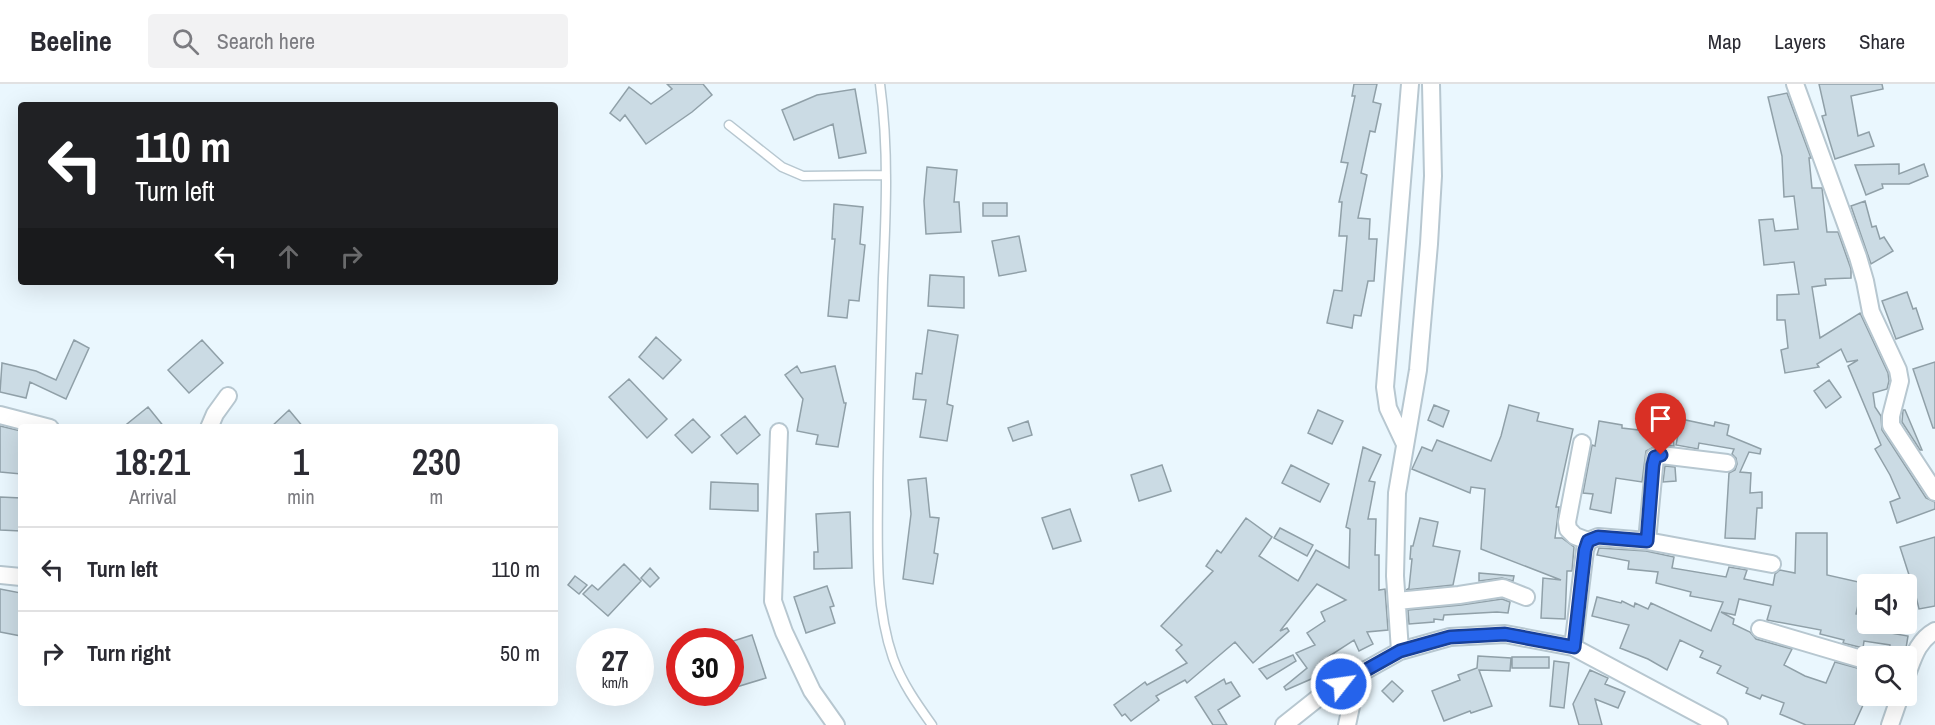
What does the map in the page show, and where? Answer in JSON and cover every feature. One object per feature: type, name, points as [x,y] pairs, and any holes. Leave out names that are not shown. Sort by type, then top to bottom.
[{"type":"street","points":[[1404,442],[1388,408],[1385,387],[1410,84]]},
{"type":"street","points":[[1400,651],[1395,576],[1397,493],[1418,370],[1429,244],[1433,176],[1431,84]]},
{"type":"street","points":[[1795,84],[1858,257],[1871,312],[1898,370],[1900,381],[1891,416],[1891,425],[1935,492]]},
{"type":"street","points":[[211,424],[228,396]]},
{"type":"street","points":[[0,415],[35,424]]},
{"type":"street","points":[[779,432],[772,601],[812,692],[836,725]]},
{"type":"street","points":[[1582,443],[1567,522],[1568,529],[1575,536],[1588,541],[1598,537],[1647,541],[1772,564]]},
{"type":"street","points":[[1647,541],[1655,457],[1661,455],[1727,463]]},
{"type":"street","points":[[1574,647],[1588,541]]},
{"type":"street","points":[[0,575],[18,577]]},
{"type":"street","points":[[1397,601],[1459,596],[1503,588],[1526,597]]},
{"type":"street","points":[[1760,629],[1857,658]]},
{"type":"street","points":[[1917,649],[1925,637],[1935,631]]},
{"type":"street","points":[[1284,725],[1323,694],[1400,651],[1450,637],[1505,634],[1574,647],[1719,725]]},
{"type":"street","points":[[1347,725],[1358,674]]},
{"type":"street","points":[[1890,725],[1897,706]]},
{"type":"lane","points":[[880,84],[884,113],[886,175],[879,415],[878,563],[884,625],[894,659],[910,694],[932,725]]},
{"type":"lane","points":[[729,126],[782,167],[803,176],[886,175]]},
{"type":"building","points":[[667,84],[703,84],[712,95],[646,144],[625,115],[620,121],[610,113],[629,87],[651,104],[672,89]]},
{"type":"building","points":[[1354,84],[1377,84],[1373,102],[1381,104],[1375,132],[1370,131],[1361,173],[1367,175],[1358,218],[1370,219],[1369,239],[1377,239],[1374,281],[1368,281],[1361,316],[1354,315],[1352,328],[1327,323],[1334,290],[1342,291],[1347,236],[1339,236],[1342,202],[1339,202],[1348,163],[1341,162],[1355,96],[1352,96]]},
{"type":"building","points":[[1819,84],[1882,84],[1883,89],[1851,96],[1858,136],[1869,132],[1874,146],[1835,159],[1822,116],[1826,115]]},
{"type":"building","points":[[855,89],[866,153],[839,158],[833,124],[794,140],[782,110],[817,95]]},
{"type":"building","points":[[1787,93],[1811,158],[1809,158],[1812,188],[1822,188],[1827,232],[1838,232],[1851,269],[1851,278],[1825,279],[1826,285],[1812,287],[1820,338],[1860,313],[1888,373],[1887,389],[1873,393],[1875,407],[1881,416],[1882,430],[1926,498],[1935,502],[1935,509],[1897,523],[1890,502],[1900,498],[1875,449],[1881,445],[1848,366],[1858,360],[1847,362],[1841,349],[1817,364],[1819,367],[1785,373],[1781,350],[1788,348],[1785,320],[1777,320],[1777,295],[1799,294],[1794,262],[1764,265],[1759,220],[1773,219],[1775,231],[1798,229],[1794,196],[1784,197],[1782,156],[1768,97]]},
{"type":"building","points":[[1899,164],[1899,174],[1924,164],[1928,176],[1909,184],[1882,184],[1883,188],[1866,195],[1855,165]]},
{"type":"building","points":[[927,167],[957,170],[954,202],[959,202],[961,232],[926,234],[924,201]]},
{"type":"building","points":[[1865,201],[1872,227],[1876,226],[1880,239],[1884,237],[1893,251],[1871,264],[1851,206]]},
{"type":"building","points":[[983,203],[1007,203],[1007,216],[983,216]]},
{"type":"building","points":[[834,204],[863,207],[860,244],[865,245],[859,301],[849,300],[847,318],[828,316],[835,239],[832,239]]},
{"type":"building","points":[[1019,236],[1026,271],[999,276],[992,241]]},
{"type":"building","points":[[930,275],[964,277],[964,308],[928,306]]},
{"type":"building","points":[[1907,292],[1913,309],[1916,308],[1923,329],[1896,339],[1882,301]]},
{"type":"building","points":[[928,330],[958,335],[947,404],[953,406],[947,441],[920,437],[926,400],[913,399],[916,373],[922,374]]},
{"type":"building","points":[[656,337],[681,360],[663,379],[639,357]]},
{"type":"building","points":[[74,340],[89,348],[66,399],[30,382],[26,398],[0,392],[2,363],[36,371],[56,380]]},
{"type":"building","points":[[202,340],[223,363],[189,393],[168,370]]},
{"type":"building","points":[[1935,362],[1935,428],[1933,428],[1913,369]]},
{"type":"building","points":[[797,366],[801,373],[835,366],[844,403],[846,403],[838,447],[816,444],[818,435],[797,431],[803,399],[785,375]]},
{"type":"building","points":[[629,379],[667,419],[647,438],[609,397]]},
{"type":"building","points":[[1829,380],[1841,397],[1826,408],[1814,391]]},
{"type":"building","points":[[1434,405],[1449,411],[1443,427],[1428,420]]},
{"type":"building","points":[[1509,405],[1539,413],[1537,421],[1573,429],[1556,507],[1559,507],[1555,538],[1562,538],[1574,547],[1572,571],[1567,571],[1565,619],[1541,618],[1543,578],[1561,580],[1481,549],[1485,489],[1471,487],[1470,493],[1412,469],[1422,447],[1432,451],[1437,440],[1491,461],[1501,436]]},
{"type":"building","points":[[148,407],[162,424],[127,424]]},
{"type":"building","points":[[289,410],[301,424],[274,424]]},
{"type":"building","points":[[1318,410],[1343,421],[1332,444],[1308,433]]},
{"type":"building","points":[[1903,410],[1905,410],[1922,450],[1902,422]]},
{"type":"building","points":[[745,416],[760,435],[737,454],[721,435]]},
{"type":"building","points":[[693,419],[710,437],[692,453],[675,435]]},
{"type":"building","points":[[1681,419],[1714,426],[1715,422],[1729,425],[1727,435],[1761,449],[1760,454],[1749,452],[1740,472],[1751,473],[1750,493],[1762,492],[1762,508],[1757,508],[1755,539],[1725,538],[1729,473],[1735,470],[1737,464],[1732,454],[1734,449],[1699,443],[1698,449],[1676,445]]},
{"type":"building","points":[[1028,421],[1032,435],[1013,441],[1008,428]]},
{"type":"building","points":[[1599,421],[1622,425],[1622,428],[1673,434],[1674,446],[1658,445],[1646,451],[1642,482],[1616,478],[1611,513],[1590,509],[1593,494],[1583,493]]},
{"type":"building","points":[[0,426],[18,430],[18,474],[0,472]]},
{"type":"building","points":[[1363,447],[1381,455],[1369,481],[1375,482],[1368,519],[1376,519],[1375,555],[1379,555],[1379,590],[1385,589],[1388,630],[1367,632],[1373,644],[1359,651],[1354,640],[1320,662],[1325,673],[1286,690],[1284,687],[1307,668],[1296,653],[1315,645],[1307,633],[1325,621],[1321,612],[1346,600],[1317,584],[1280,631],[1287,628],[1289,631],[1253,663],[1235,642],[1187,683],[1185,680],[1156,696],[1159,700],[1131,721],[1125,714],[1122,716],[1114,705],[1145,682],[1147,685],[1187,663],[1176,650],[1182,645],[1161,626],[1213,571],[1206,566],[1217,550],[1221,553],[1246,518],[1272,537],[1259,556],[1298,581],[1316,550],[1349,568],[1350,529],[1346,527]]},
{"type":"building","points":[[1162,465],[1171,491],[1139,501],[1131,475]]},
{"type":"building","points":[[1291,465],[1329,484],[1320,502],[1282,483]]},
{"type":"building","points":[[1665,466],[1675,467],[1676,481],[1663,482]]},
{"type":"building","points":[[926,478],[930,517],[939,518],[934,553],[938,554],[933,584],[903,579],[911,514],[908,480]]},
{"type":"building","points":[[711,482],[758,484],[758,511],[710,509]]},
{"type":"building","points":[[0,497],[18,498],[18,531],[0,530]]},
{"type":"building","points":[[1070,509],[1081,541],[1053,549],[1042,518]]},
{"type":"building","points":[[850,512],[852,568],[814,569],[814,552],[818,552],[816,514]]},
{"type":"building","points":[[1420,518],[1438,522],[1433,546],[1460,551],[1453,585],[1406,590],[1409,588],[1411,546],[1413,546]]},
{"type":"building","points":[[1280,528],[1313,545],[1307,556],[1274,538]]},
{"type":"building","points":[[1796,533],[1827,533],[1827,575],[1857,582],[1857,634],[1908,636],[1906,646],[1890,646],[1864,641],[1863,646],[1843,643],[1844,640],[1820,634],[1821,630],[1767,620],[1771,606],[1739,599],[1735,615],[1721,612],[1734,619],[1733,624],[1750,632],[1756,639],[1792,649],[1784,665],[1805,676],[1826,683],[1835,662],[1857,668],[1857,706],[1863,706],[1854,725],[1806,725],[1780,714],[1784,703],[1762,695],[1760,699],[1746,693],[1748,688],[1717,673],[1721,666],[1700,657],[1703,651],[1680,640],[1667,670],[1648,659],[1620,648],[1629,625],[1592,616],[1597,597],[1621,603],[1622,601],[1634,607],[1635,603],[1648,609],[1651,603],[1711,631],[1723,602],[1690,596],[1691,592],[1656,583],[1658,572],[1628,569],[1629,561],[1597,555],[1599,548],[1646,551],[1674,557],[1672,568],[1726,577],[1729,567],[1747,570],[1744,579],[1773,585],[1775,574],[1780,570],[1795,573]]},
{"type":"building","points":[[1935,537],[1935,606],[1919,609],[1917,574],[1909,574],[1900,547]]},
{"type":"building","points":[[624,564],[641,581],[608,616],[583,594],[592,585],[598,590]]},
{"type":"building","points":[[650,568],[659,578],[650,587],[641,578]]},
{"type":"building","points":[[1479,573],[1514,576],[1513,581],[1502,578],[1479,581]]},
{"type":"building","points":[[575,576],[587,585],[579,594],[568,585]]},
{"type":"building","points":[[827,586],[834,606],[830,607],[835,623],[806,633],[794,597]]},
{"type":"building","points":[[0,589],[18,592],[18,635],[0,632]]},
{"type":"building","points":[[1502,599],[1510,602],[1508,613],[1444,615],[1443,620],[1434,619],[1434,622],[1409,624],[1408,610]]},
{"type":"building","points":[[752,635],[766,678],[744,685],[744,638]]},
{"type":"building","points":[[1293,655],[1296,661],[1267,679],[1259,669]]},
{"type":"building","points":[[1478,656],[1511,658],[1510,671],[1479,670],[1492,706],[1444,721],[1432,691],[1460,680],[1458,675],[1477,668]]},
{"type":"building","points":[[1512,657],[1549,657],[1549,668],[1512,668]]},
{"type":"building","points":[[1554,661],[1569,663],[1564,708],[1550,706]]},
{"type":"building","points":[[1590,670],[1608,678],[1605,684],[1625,692],[1618,708],[1595,699],[1602,725],[1579,725],[1573,704]]},
{"type":"building","points":[[1224,679],[1226,684],[1231,682],[1240,696],[1218,710],[1227,725],[1213,725],[1195,697]]},
{"type":"building","points":[[1392,681],[1403,691],[1393,702],[1382,691]]},
{"type":"route","points":[[1341,684],[1400,651],[1450,637],[1505,634],[1574,647],[1588,541],[1598,537],[1647,541],[1653,465],[1655,457],[1661,455]]}]
